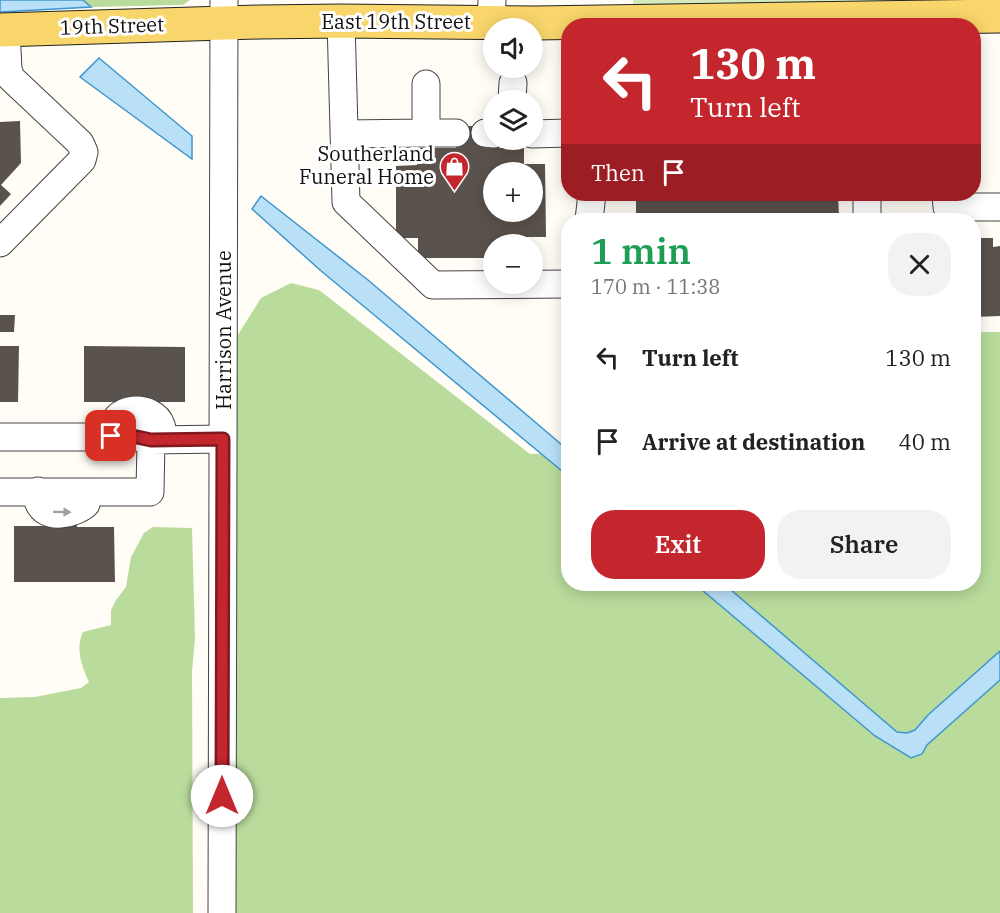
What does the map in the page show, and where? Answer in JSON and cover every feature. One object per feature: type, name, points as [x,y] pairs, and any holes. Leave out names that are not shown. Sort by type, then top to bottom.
[{"type":"main road","name":"East 19th Street","points":[[224,11],[341,21],[492,11],[561,19]]},
{"type":"main road","name":"19th Street","points":[[3,30],[224,11]]},
{"type":"main road","name":"East 19th Street","points":[[978,18],[1000,16]]},
{"type":"street","name":"Harrison Avenue","points":[[222,913],[224,11]]},
{"type":"street","points":[[341,21],[346,202],[433,285],[561,284]]},
{"type":"street","points":[[0,243],[82,160],[84,152],[80,143],[11,78],[3,30]]},
{"type":"street","points":[[426,84],[426,133]]},
{"type":"street","points":[[344,134],[456,133]]},
{"type":"street","points":[[543,134],[561,133]]},
{"type":"street","points":[[947,201],[947,207],[1000,207]]},
{"type":"street","points":[[0,437],[111,436],[223,439]]},
{"type":"street","points":[[0,492],[150,492],[156,439]]},
{"type":"green space","points":[[83,0],[190,0],[183,5],[91,7]]},
{"type":"green space","points":[[633,0],[1000,0],[633,8]]},
{"type":"green space","points":[[291,283],[319,290],[530,454],[561,453],[561,591],[981,591],[981,332],[1000,332],[1000,913],[233,913],[236,338],[261,298]]},
{"type":"green space","points":[[153,527],[192,528],[195,638],[192,672],[193,913],[0,913],[0,698],[35,697],[81,688],[89,682],[80,651],[83,632],[111,625],[111,610],[126,587],[131,557],[144,533]]},
{"type":"water","points":[[0,0],[83,0],[91,7],[0,12]]},
{"type":"water","points":[[99,58],[192,136],[192,159],[80,77]]},
{"type":"water","points":[[261,196],[368,280],[561,444],[561,470],[320,270],[252,209]]},
{"type":"water","points":[[703,591],[732,591],[897,732],[907,733],[915,730],[928,715],[1000,651],[1000,680],[927,745],[922,754],[911,758],[875,736]]},
{"type":"building","points":[[20,121],[21,163],[1,185],[11,194],[0,206],[0,122]]},
{"type":"building","name":"Southerland Funeral Home","points":[[456,126],[483,126],[483,150],[524,150],[524,162],[483,162],[483,222],[543,222],[543,164],[545,164],[546,237],[543,237],[543,234],[483,234],[483,258],[418,258],[418,238],[396,238],[396,166],[417,165],[417,148],[456,148]]},
{"type":"building","points":[[636,201],[838,201],[839,213],[636,213]]},
{"type":"building","points":[[981,238],[993,238],[993,247],[1000,246],[1000,316],[981,317]]},
{"type":"building","points":[[0,315],[15,315],[14,332],[0,332]]},
{"type":"building","points":[[0,346],[19,346],[18,402],[0,402]]},
{"type":"building","points":[[84,346],[185,347],[185,402],[84,402]]},
{"type":"building","points":[[77,504],[77,527],[114,527],[115,582],[14,582],[14,526],[52,526]]},
{"type":"place","name":"Southerland Funeral Home","points":[[455,192]]},
{"type":"route","points":[[111,436],[151,440],[223,439],[222,796]]}]
